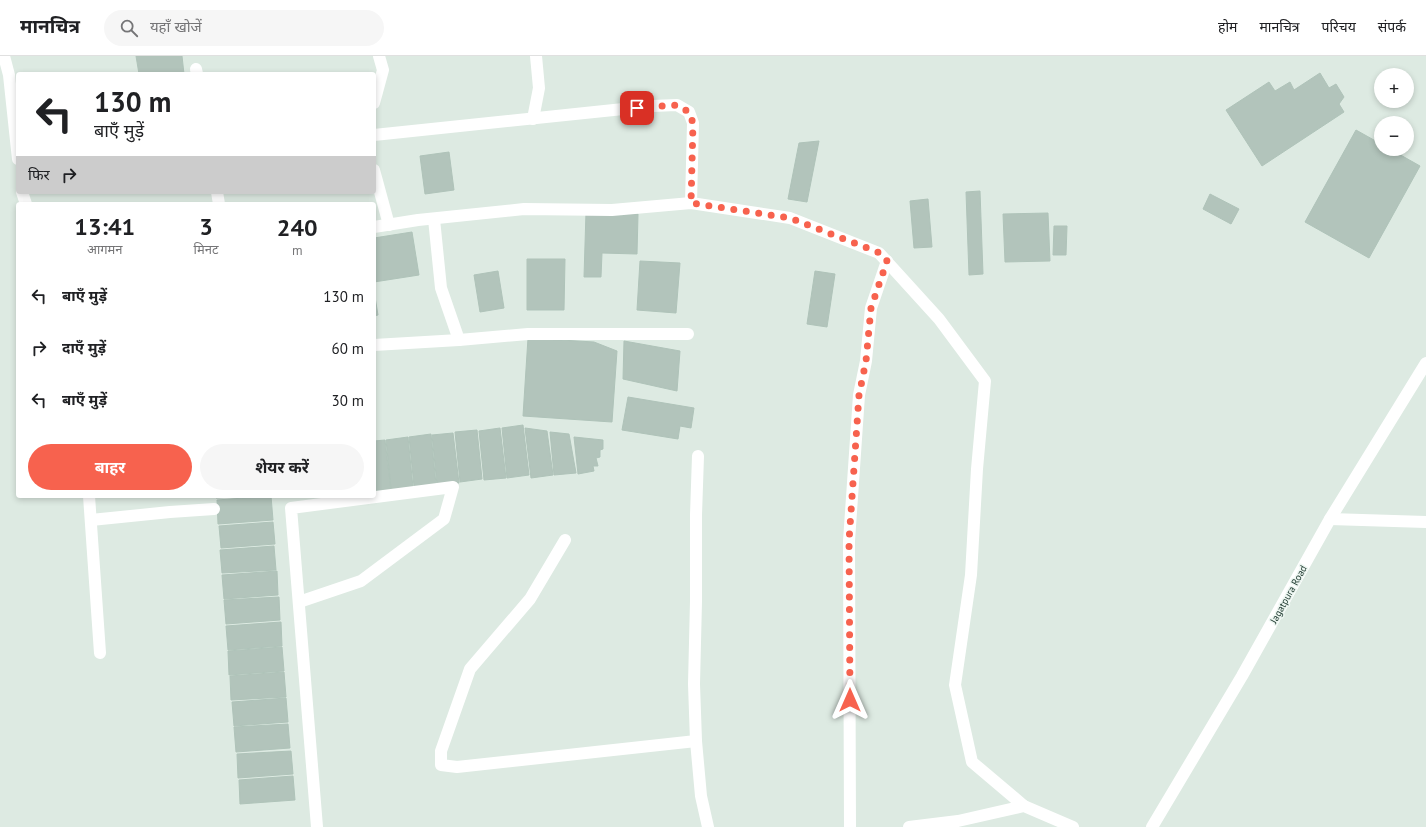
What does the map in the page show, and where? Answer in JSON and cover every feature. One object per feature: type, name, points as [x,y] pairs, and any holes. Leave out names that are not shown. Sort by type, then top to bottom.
[{"type":"street","points":[[4,56],[8,75],[16,143]]},
{"type":"street","points":[[376,96],[383,70],[379,56]]},
{"type":"street","points":[[533,119],[539,88],[536,56]]},
{"type":"street","points":[[376,136],[677,105],[689,112],[693,123],[691,203]]},
{"type":"street","points":[[376,177],[389,225]]},
{"type":"street","points":[[376,227],[524,209],[612,210],[691,203],[790,218],[880,253],[938,319],[985,381],[977,469],[971,575],[955,686],[972,762],[1024,806],[1072,827]]},
{"type":"street","points":[[434,219],[442,288],[458,340]]},
{"type":"street","points":[[850,827],[850,533],[859,395],[866,361],[871,308],[887,261]]},
{"type":"street","points":[[376,345],[528,334],[688,334]]},
{"type":"street","name":"Jagatpura Road","points":[[1152,827],[1242,676],[1330,519],[1426,363]]},
{"type":"street","points":[[698,456],[694,684],[696,741],[701,796],[708,827]]},
{"type":"street","points":[[299,602],[361,581],[444,519],[453,487],[376,497]]},
{"type":"street","points":[[89,498],[100,653]]},
{"type":"street","points":[[317,827],[291,508],[368,498]]},
{"type":"street","points":[[91,520],[214,509]]},
{"type":"street","points":[[1330,519],[1426,522]]},
{"type":"street","points":[[565,540],[530,599],[470,669],[441,751],[441,765],[457,767],[696,741]]},
{"type":"street","points":[[912,827],[958,821],[1024,806]]},
{"type":"building","points":[[136,56],[182,56],[184,72],[139,72]]},
{"type":"building","points":[[1320,73],[1329,88],[1336,84],[1344,97],[1339,104],[1344,112],[1262,166],[1226,110],[1269,82],[1275,91],[1290,82],[1294,90]]},
{"type":"building","points":[[1356,130],[1374,140],[1374,156],[1402,156],[1420,166],[1369,258],[1305,222]]},
{"type":"building","points":[[819,141],[807,202],[788,199],[799,143]]},
{"type":"building","points":[[449,152],[454,190],[425,194],[420,156]]},
{"type":"building","points":[[980,191],[983,274],[969,275],[966,192]]},
{"type":"building","points":[[1210,194],[1239,209],[1231,224],[1203,209]]},
{"type":"building","points":[[928,199],[932,247],[914,248],[910,201]]},
{"type":"building","points":[[586,212],[638,214],[637,254],[602,253],[601,277],[584,277]]},
{"type":"building","points":[[1048,213],[1050,261],[1005,262],[1003,214]]},
{"type":"building","points":[[1054,226],[1067,226],[1066,255],[1053,255]]},
{"type":"building","points":[[412,232],[419,275],[376,282],[376,238]]},
{"type":"building","points":[[527,259],[565,259],[564,310],[527,310]]},
{"type":"building","points":[[640,261],[680,263],[676,313],[637,310]]},
{"type":"building","points":[[498,271],[504,308],[480,312],[474,275]]},
{"type":"building","points":[[815,271],[835,274],[827,327],[807,324]]},
{"type":"building","points":[[376,303],[378,315],[376,316]]},
{"type":"building","points":[[528,338],[594,342],[617,351],[612,422],[523,416]]},
{"type":"building","points":[[624,341],[680,351],[677,391],[623,379]]},
{"type":"building","points":[[628,397],[694,408],[691,428],[680,426],[678,439],[622,430]]},
{"type":"building","points":[[523,425],[529,475],[507,478],[502,428]]},
{"type":"building","points":[[500,428],[506,478],[484,480],[479,431]]},
{"type":"building","points":[[525,428],[547,431],[553,475],[531,478]]},
{"type":"building","points":[[477,430],[482,479],[460,482],[455,432]]},
{"type":"building","points":[[550,432],[569,434],[576,473],[554,475]]},
{"type":"building","points":[[453,433],[459,483],[437,485],[432,435]]},
{"type":"building","points":[[431,434],[436,484],[414,486],[409,437]]},
{"type":"building","points":[[408,437],[413,487],[391,489],[386,440]]},
{"type":"building","points":[[574,437],[603,440],[603,449],[600,450],[600,457],[596,458],[598,466],[593,466],[594,471],[578,474]]},
{"type":"building","points":[[385,440],[391,490],[376,491],[376,441]]},
{"type":"building","points":[[271,498],[273,520],[218,524],[217,500]]},
{"type":"building","points":[[273,522],[275,544],[221,548],[219,526]]},
{"type":"building","points":[[274,546],[276,570],[222,573],[220,550]]},
{"type":"building","points":[[277,571],[278,595],[224,599],[222,575]]},
{"type":"building","points":[[279,597],[280,620],[226,624],[224,600]]},
{"type":"building","points":[[281,622],[282,646],[228,650],[226,626]]},
{"type":"building","points":[[282,647],[284,671],[229,675],[228,651]]},
{"type":"building","points":[[284,672],[286,697],[231,700],[230,676]]},
{"type":"building","points":[[286,698],[288,722],[234,726],[232,702]]},
{"type":"building","points":[[288,724],[290,748],[236,752],[234,727]]},
{"type":"building","points":[[291,751],[293,774],[238,778],[237,754]]},
{"type":"building","points":[[293,776],[295,800],[240,804],[239,780]]},
{"type":"route","points":[[637,108],[677,105],[689,112],[693,123],[691,203],[790,218],[880,253],[887,261],[871,308],[866,361],[859,395],[849,541],[850,700]]}]
